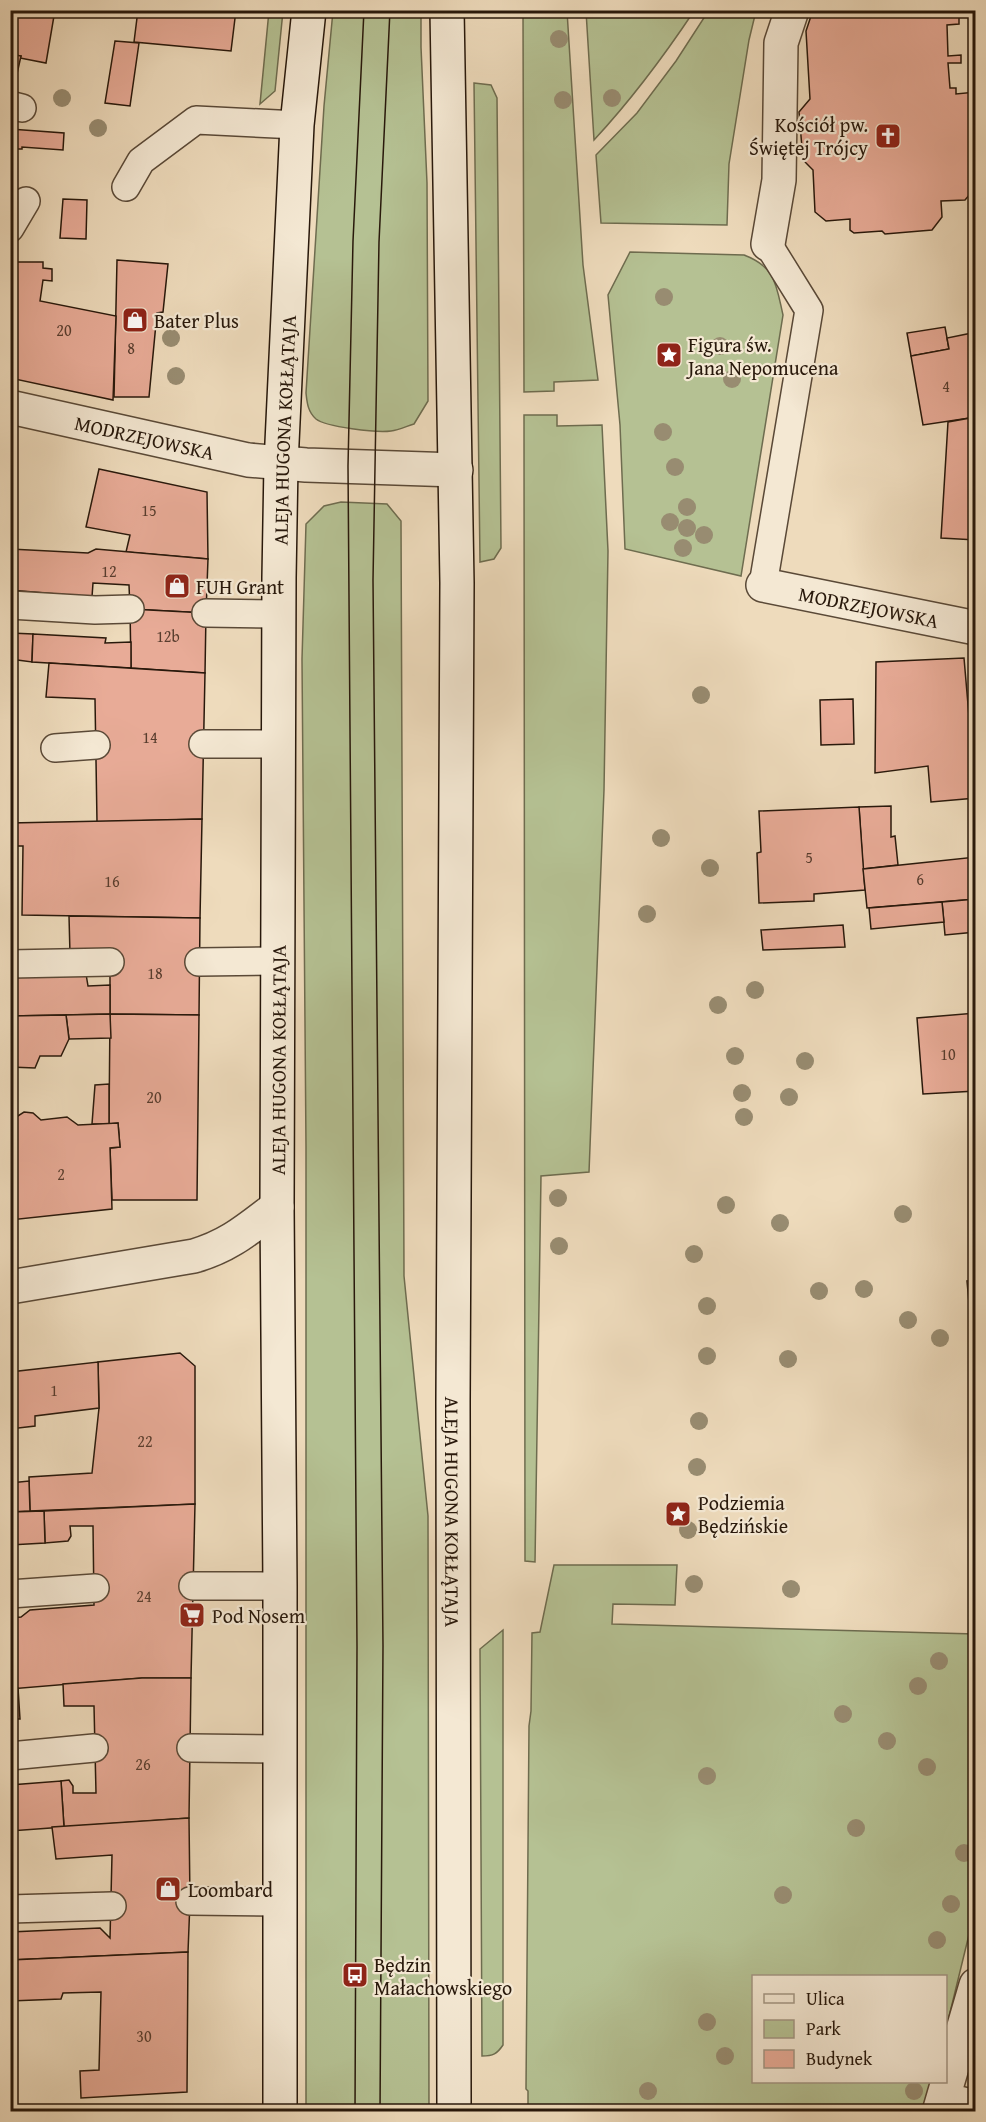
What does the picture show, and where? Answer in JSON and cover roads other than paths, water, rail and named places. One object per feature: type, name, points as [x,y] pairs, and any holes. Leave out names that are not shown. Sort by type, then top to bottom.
[{"type":"main road","name":"ALEJA HUGONA KOŁŁĄTAJA","points":[[280,2112],[277,1207],[280,464],[297,125],[309,10]]},
{"type":"main road","name":"ALEJA HUGONA KOŁŁĄTAJA","points":[[447,10],[456,470],[454,2112]]},
{"type":"main road","points":[[768,244],[779,180],[782,43],[792,10]]},
{"type":"main road","name":"MODRZEJOWSKA","points":[[10,407],[248,460],[280,464],[456,470]]},
{"type":"main road","name":"MODRZEJOWSKA","points":[[763,585],[975,628]]},
{"type":"main road","points":[[10,1287],[194,1256],[216,1250],[277,1207]]},
{"type":"main road","points":[[941,2104],[975,1985]]},
{"type":"lane","points":[[126,188],[141,161],[196,120],[297,125]]},
{"type":"lane","points":[[10,228],[26,201]]},
{"type":"lane","points":[[763,585],[809,310],[768,244]]},
{"type":"lane","points":[[10,605],[95,610],[130,609]]},
{"type":"lane","points":[[206,613],[278,614]]},
{"type":"lane","points":[[203,744],[278,744]]},
{"type":"lane","points":[[55,748],[96,745]]},
{"type":"lane","points":[[199,962],[278,961]]},
{"type":"lane","points":[[10,964],[110,962]]},
{"type":"lane","points":[[193,1586],[280,1586]]},
{"type":"lane","points":[[10,1594],[95,1588]]},
{"type":"lane","points":[[10,1756],[94,1748]]},
{"type":"lane","points":[[191,1748],[280,1749]]},
{"type":"lane","points":[[190,1901],[279,1902]]},
{"type":"lane","points":[[10,1909],[112,1906]]},
{"type":"lane","points":[[941,2104],[975,2104]]},
{"type":"tram line","points":[[355,2112],[357,1646],[348,466],[353,241],[364,10]]},
{"type":"tram line","points":[[380,2112],[383,1646],[373,580],[379,242],[390,10]]},
{"type":"place","name":"Kościół pw. Świętej Trójcy","points":[[888,136]]},
{"type":"place","name":"Bater Plus","points":[[135,320]]},
{"type":"place","name":"Figura św. Jana Nepomucena","points":[[669,355]]},
{"type":"place","name":"FUH Grant","points":[[177,586]]},
{"type":"place","name":"Podziemia Będzińskie","points":[[678,1514]]},
{"type":"place","name":"Pod Nosem","points":[[192,1615]]},
{"type":"place","name":"Loombard","points":[[168,1889]]},
{"type":"place","name":"Będzin Małachowskiego","points":[[355,1975]]}]
